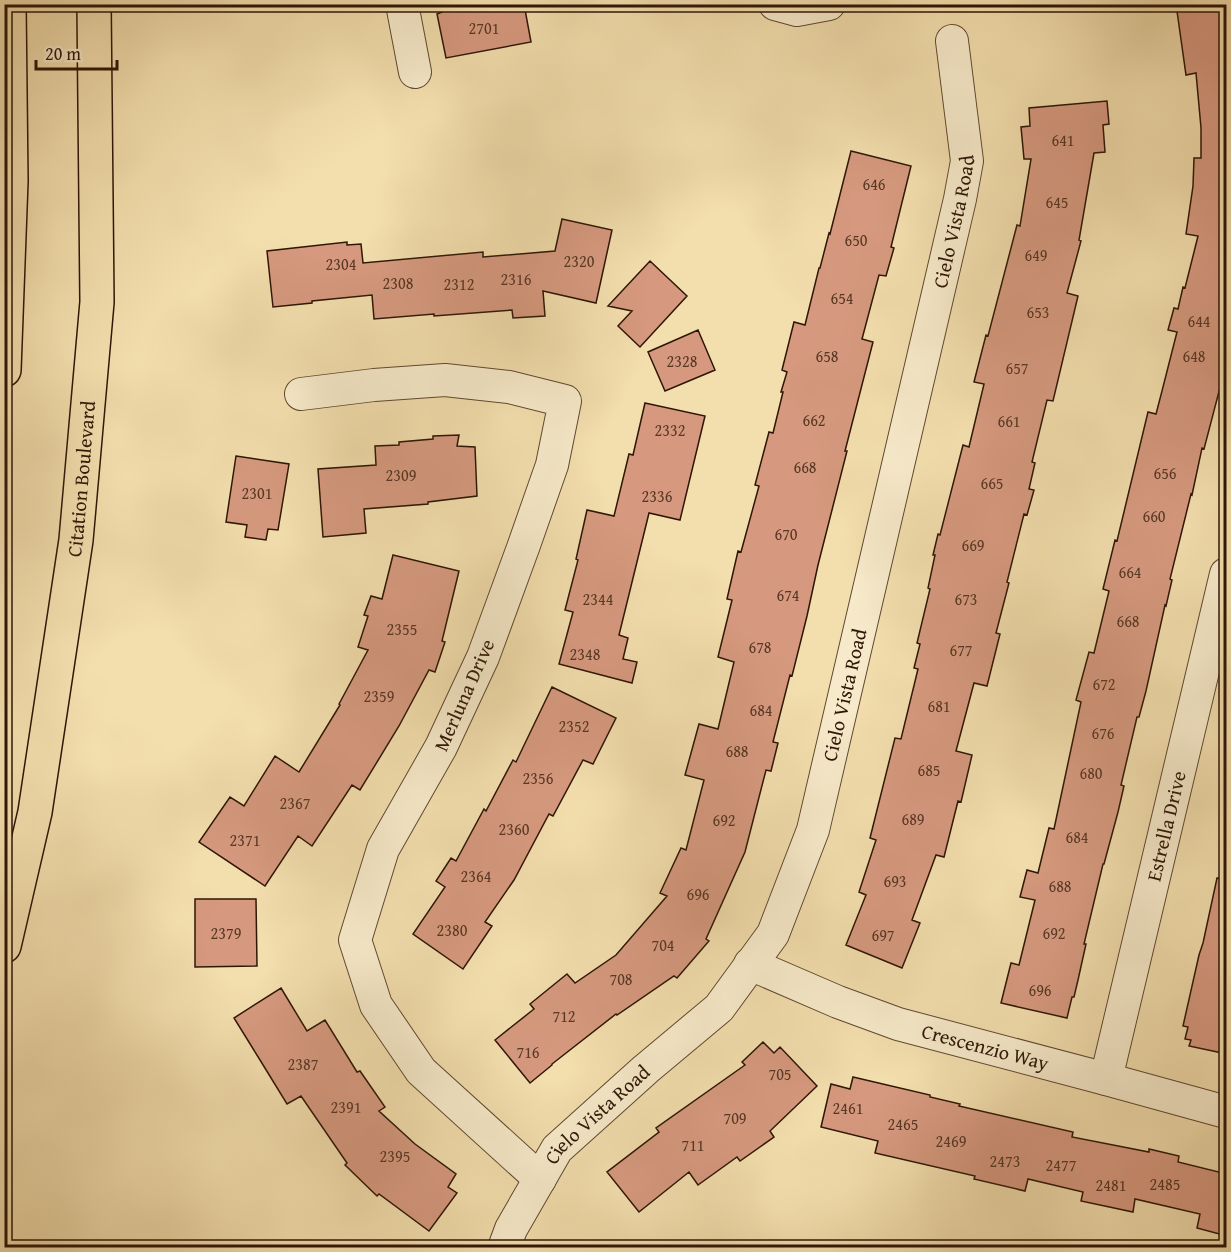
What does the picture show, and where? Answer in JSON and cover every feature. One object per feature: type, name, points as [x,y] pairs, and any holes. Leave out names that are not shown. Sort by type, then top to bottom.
[{"type":"main road","points":[[4,370],[11,181],[9,4]]},
{"type":"main road","name":"Citation Boulevard","points":[[4,946],[35,812],[76,540],[97,303],[94,4]]},
{"type":"street","points":[[402,4],[415,72]]},
{"type":"street","points":[[775,4],[797,10],[829,4]]},
{"type":"street","name":"Cielo Vista Road","points":[[504,1248],[511,1229],[558,1149],[646,1069],[719,1008],[773,934],[813,830],[967,161],[952,41]]},
{"type":"street","name":"Merluna Drive","points":[[301,394],[374,385],[445,380],[509,387],[565,401],[552,465],[483,657],[441,747],[383,849],[355,940],[376,1005],[420,1071],[540,1179]]},
{"type":"street","name":"Estrella Drive","points":[[1106,1079],[1227,574]]},
{"type":"street","name":"Crescenzio Way","points":[[750,964],[838,1002],[898,1024],[1227,1112]]},
{"type":"building","points":[[441,4],[524,4],[531,42],[446,58],[437,14],[442,12]]},
{"type":"building","points":[[1176,4],[1227,4],[1227,361],[1204,449],[1202,448],[1170,579],[1172,580],[1146,691],[1139,717],[1137,717],[1121,785],[1124,786],[1118,812],[1103,864],[1078,980],[1067,1018],[1001,1003],[1011,963],[1019,965],[1035,900],[1020,897],[1027,870],[1038,873],[1049,828],[1054,829],[1081,702],[1076,700],[1089,652],[1094,653],[1109,591],[1103,589],[1115,540],[1117,541],[1148,412],[1156,414],[1177,332],[1168,330],[1174,308],[1178,309],[1183,287],[1185,288],[1198,236],[1186,234],[1193,186],[1194,158],[1201,158],[1196,73],[1186,75]]},
{"type":"building","points":[[1107,101],[1109,124],[1103,125],[1105,152],[1094,153],[1079,240],[1081,241],[1067,293],[1078,296],[1053,401],[1047,400],[1032,462],[1035,463],[1029,489],[1034,490],[1027,515],[1024,514],[1007,582],[1009,583],[996,633],[1000,634],[987,686],[974,683],[956,751],[972,755],[961,802],[958,801],[944,857],[936,855],[912,920],[920,923],[902,968],[846,945],[866,895],[859,892],[876,840],[870,838],[895,738],[901,739],[918,669],[914,668],[920,644],[917,643],[930,589],[928,588],[938,534],[940,535],[963,445],[969,447],[984,384],[974,382],[1017,225],[1020,226],[1031,159],[1024,159],[1021,127],[1030,126],[1029,108]]},
{"type":"building","points":[[851,151],[911,166],[891,247],[894,248],[886,276],[879,275],[862,339],[873,342],[792,676],[790,675],[773,742],[778,743],[771,771],[766,770],[745,852],[706,939],[709,941],[677,978],[674,976],[616,1014],[530,1083],[495,1040],[534,1009],[530,1004],[567,974],[575,983],[616,955],[667,896],[660,893],[681,848],[686,850],[704,780],[685,775],[699,724],[718,729],[734,662],[718,657],[732,600],[727,599],[738,551],[741,552],[759,486],[755,485],[769,432],[773,433],[787,372],[782,370],[794,322],[805,325]]},
{"type":"building","points":[[562,219],[612,230],[596,303],[543,291],[545,316],[513,318],[512,310],[374,319],[372,295],[273,307],[267,251],[347,242],[347,245],[361,244],[363,263],[483,252],[483,257],[555,251]]},
{"type":"building","points":[[650,261],[687,296],[640,347],[618,326],[632,311],[608,306]]},
{"type":"building","points":[[698,330],[715,370],[665,391],[648,352]]},
{"type":"building","points":[[645,403],[705,416],[680,520],[649,513],[619,635],[628,638],[623,659],[637,662],[632,683],[559,664],[573,612],[565,610],[578,560],[576,559],[587,510],[614,516],[629,454],[633,455]]},
{"type":"building","points":[[459,435],[457,446],[475,447],[477,496],[428,502],[428,504],[364,509],[366,533],[323,537],[318,469],[376,465],[375,446],[399,445],[399,442],[433,439],[433,436]]},
{"type":"building","points":[[236,456],[289,464],[278,530],[268,529],[266,540],[245,537],[247,525],[226,522]]},
{"type":"building","points":[[393,555],[459,571],[442,641],[445,642],[435,672],[429,670],[399,726],[360,790],[352,785],[312,846],[298,836],[265,886],[199,842],[230,797],[244,806],[275,756],[299,772],[340,705],[368,650],[358,647],[368,616],[364,615],[371,596],[382,599]]},
{"type":"building","points":[[552,687],[616,718],[593,764],[583,760],[553,816],[549,814],[514,880],[485,922],[492,926],[463,969],[413,934],[445,887],[436,881],[451,858],[456,861],[513,760],[516,762]]},
{"type":"building","points":[[1217,878],[1227,879],[1227,1054],[1189,1046],[1191,1040],[1185,1039],[1188,1027],[1183,1026]]},
{"type":"building","points":[[195,899],[256,899],[257,966],[195,967]]},
{"type":"building","points":[[281,988],[307,1031],[325,1020],[357,1072],[360,1071],[385,1107],[379,1111],[415,1144],[456,1174],[448,1187],[457,1193],[429,1231],[379,1194],[377,1196],[345,1165],[347,1163],[301,1096],[287,1104],[234,1018]]},
{"type":"building","points":[[763,1042],[774,1053],[780,1047],[817,1086],[770,1131],[774,1137],[740,1161],[737,1157],[698,1185],[689,1172],[639,1212],[607,1172],[659,1132],[656,1128],[745,1065],[742,1062]]},
{"type":"building","points":[[853,1077],[930,1095],[930,1097],[960,1104],[959,1106],[1073,1132],[1072,1137],[1179,1156],[1178,1162],[1227,1174],[1227,1236],[1197,1228],[1200,1214],[1135,1199],[1133,1212],[1081,1201],[1083,1192],[1028,1179],[1025,1191],[974,1179],[975,1176],[875,1153],[878,1141],[821,1127],[831,1084],[850,1089]]}]
